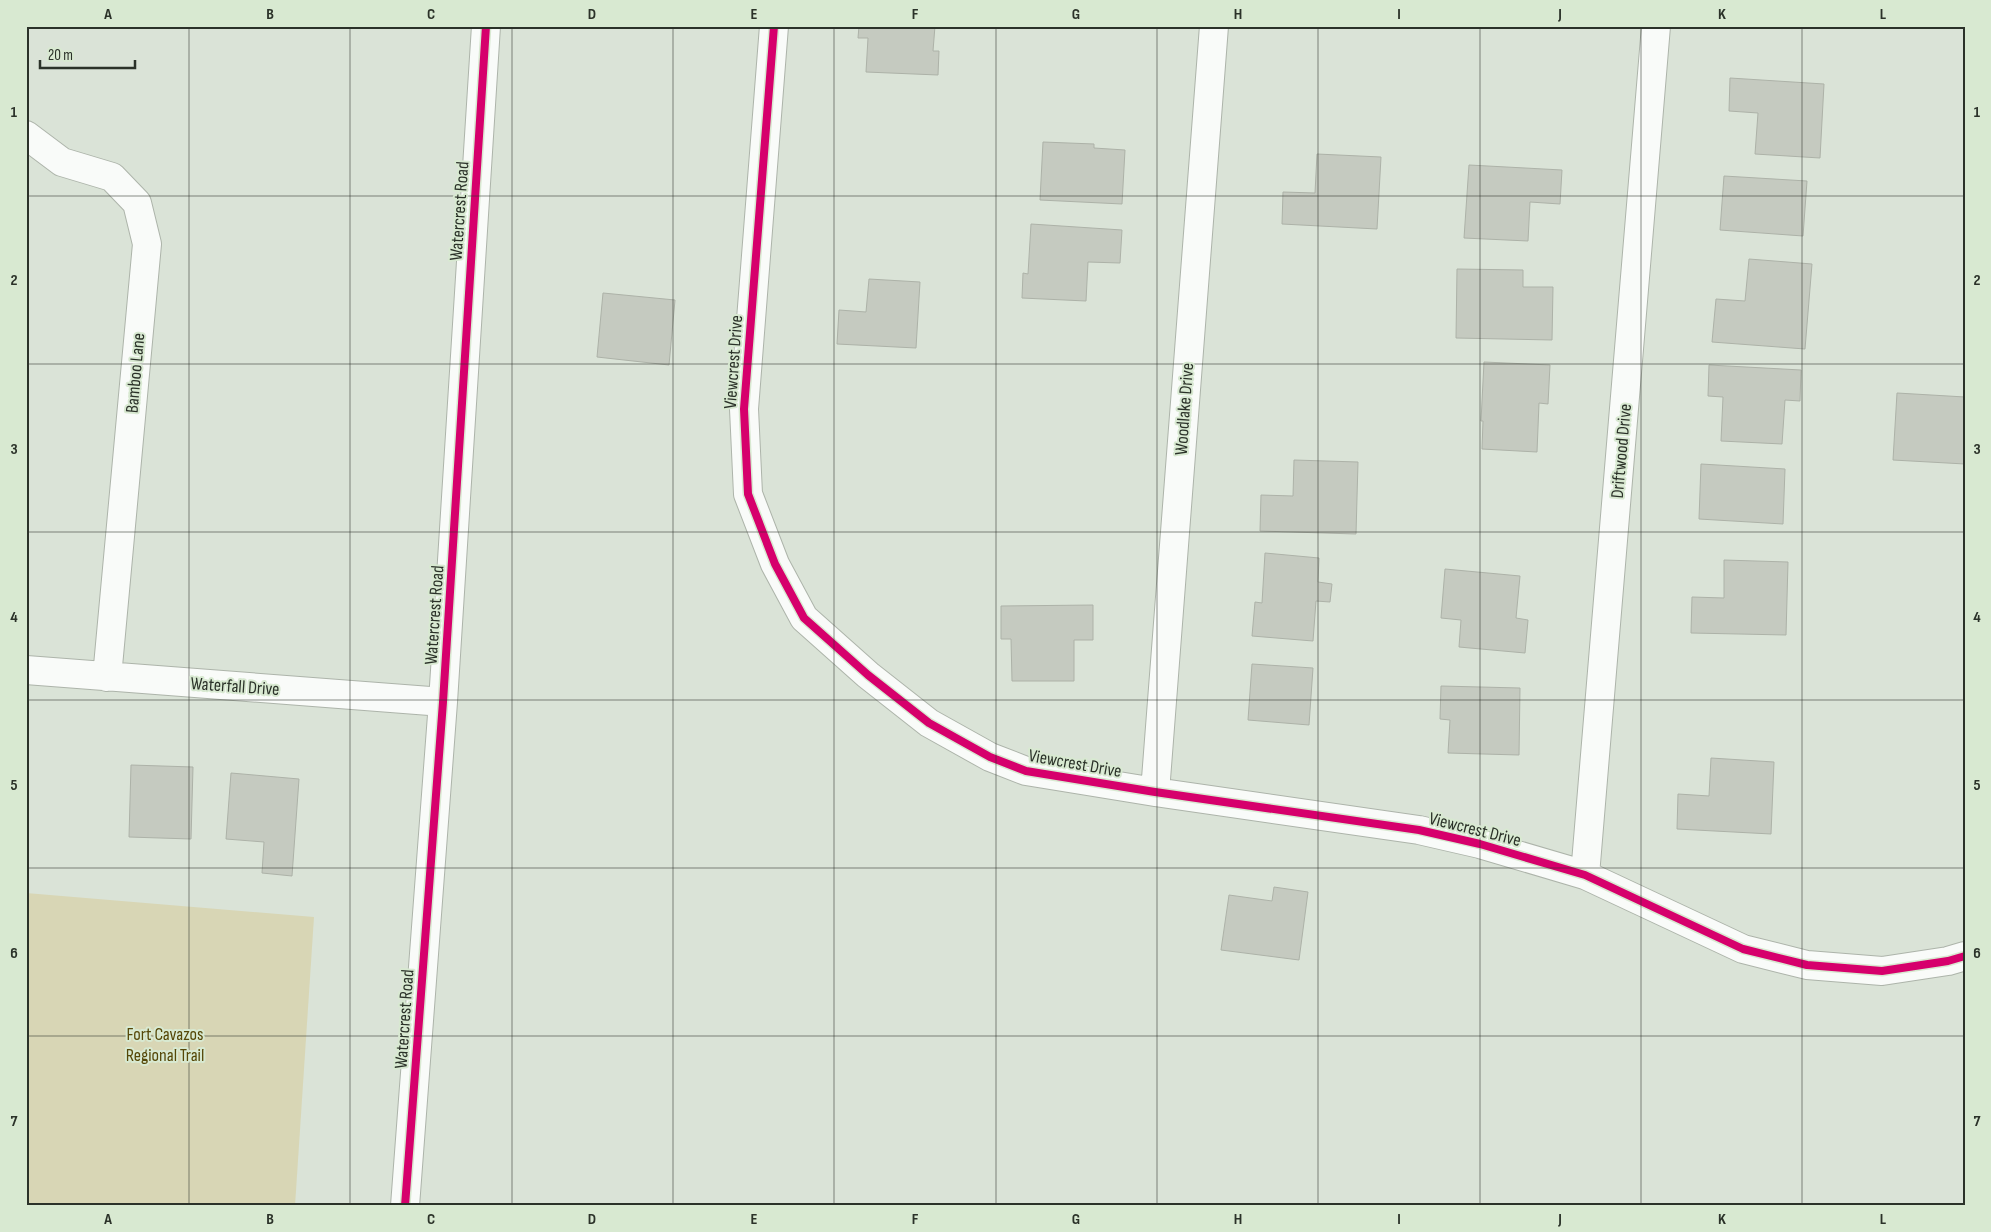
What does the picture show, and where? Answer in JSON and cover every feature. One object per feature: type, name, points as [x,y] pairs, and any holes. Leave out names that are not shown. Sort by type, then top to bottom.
[{"type":"street","name":"Watercrest Road","points":[[405,1206],[443,702],[486,26]]},
{"type":"street","name":"Viewcrest Drive","points":[[774,26],[744,409],[748,494],[774,564],[804,618],[868,675],[929,723],[990,756],[1026,771],[1155,792],[1419,830],[1480,844],[1585,875],[1743,949],[1807,965],[1882,971],[1948,961],[1965,956]]},
{"type":"street","name":"Woodlake Drive","points":[[1155,792],[1214,26]]},
{"type":"street","name":"Driftwood Drive","points":[[1585,875],[1656,26]]},
{"type":"street","name":"Bamboo Lane","points":[[26,135],[62,162],[112,178],[136,203],[147,244],[107,677]]},
{"type":"street","name":"Waterfall Drive","points":[[26,670],[443,702]]},
{"type":"green space","name":"Fort Cavazos Regional Trail","points":[[26,893],[314,917],[295,1206],[26,1206]]},
{"type":"building","points":[[859,26],[935,26],[933,51],[939,51],[938,75],[866,72],[868,38],[858,38]]},
{"type":"building","points":[[1730,78],[1824,84],[1820,158],[1755,154],[1758,113],[1729,111]]},
{"type":"building","points":[[1043,142],[1094,144],[1094,148],[1125,150],[1122,204],[1040,200]]},
{"type":"building","points":[[1317,154],[1381,157],[1377,229],[1282,224],[1283,192],[1315,193]]},
{"type":"building","points":[[1469,165],[1562,170],[1560,204],[1530,202],[1528,241],[1464,238]]},
{"type":"building","points":[[1724,176],[1807,181],[1803,236],[1720,230]]},
{"type":"building","points":[[1031,224],[1122,230],[1120,263],[1088,262],[1086,301],[1022,298],[1023,273],[1028,274]]},
{"type":"building","points":[[1749,259],[1812,264],[1805,349],[1712,342],[1716,299],[1745,301]]},
{"type":"building","points":[[1457,269],[1523,270],[1523,287],[1553,287],[1552,340],[1456,338]]},
{"type":"building","points":[[869,279],[920,282],[916,348],[837,344],[839,310],[866,312]]},
{"type":"building","points":[[603,293],[675,300],[669,365],[597,357]]},
{"type":"building","points":[[1484,362],[1550,365],[1548,404],[1539,403],[1537,452],[1482,449],[1483,421],[1481,421]]},
{"type":"building","points":[[1709,365],[1801,370],[1800,401],[1785,400],[1782,444],[1721,441],[1723,397],[1708,396]]},
{"type":"building","points":[[1897,393],[1965,397],[1965,464],[1893,460]]},
{"type":"building","points":[[1294,460],[1358,462],[1356,534],[1260,531],[1261,495],[1293,496]]},
{"type":"building","points":[[1701,464],[1785,469],[1783,524],[1699,519]]},
{"type":"building","points":[[1265,553],[1319,558],[1318,582],[1332,584],[1330,602],[1316,601],[1313,641],[1252,636],[1255,602],[1262,603]]},
{"type":"building","points":[[1724,560],[1788,562],[1786,635],[1691,633],[1692,597],[1724,598]]},
{"type":"building","points":[[1445,569],[1520,576],[1516,618],[1528,620],[1525,653],[1459,647],[1461,620],[1441,618]]},
{"type":"building","points":[[1093,605],[1093,640],[1074,640],[1074,681],[1012,681],[1011,639],[1001,639],[1001,606]]},
{"type":"building","points":[[1252,664],[1313,668],[1309,725],[1248,720]]},
{"type":"building","points":[[1441,686],[1520,688],[1519,755],[1448,753],[1450,720],[1440,719]]},
{"type":"building","points":[[1711,758],[1774,762],[1771,834],[1677,829],[1678,794],[1709,796]]},
{"type":"building","points":[[131,765],[193,767],[191,839],[129,837]]},
{"type":"building","points":[[231,773],[299,779],[292,876],[262,873],[264,842],[226,839]]},
{"type":"building","points":[[1274,887],[1308,892],[1299,960],[1221,950],[1229,895],[1272,901]]},
{"type":"cycle path","points":[[405,1206],[443,702],[486,26]]},
{"type":"cycle path","points":[[774,26],[744,409],[748,494],[775,564],[804,618],[868,675],[929,723],[990,757],[1026,771],[1155,792],[1419,830],[1480,844],[1585,875],[1743,949],[1807,965],[1882,971],[1948,961],[1965,956]]}]
